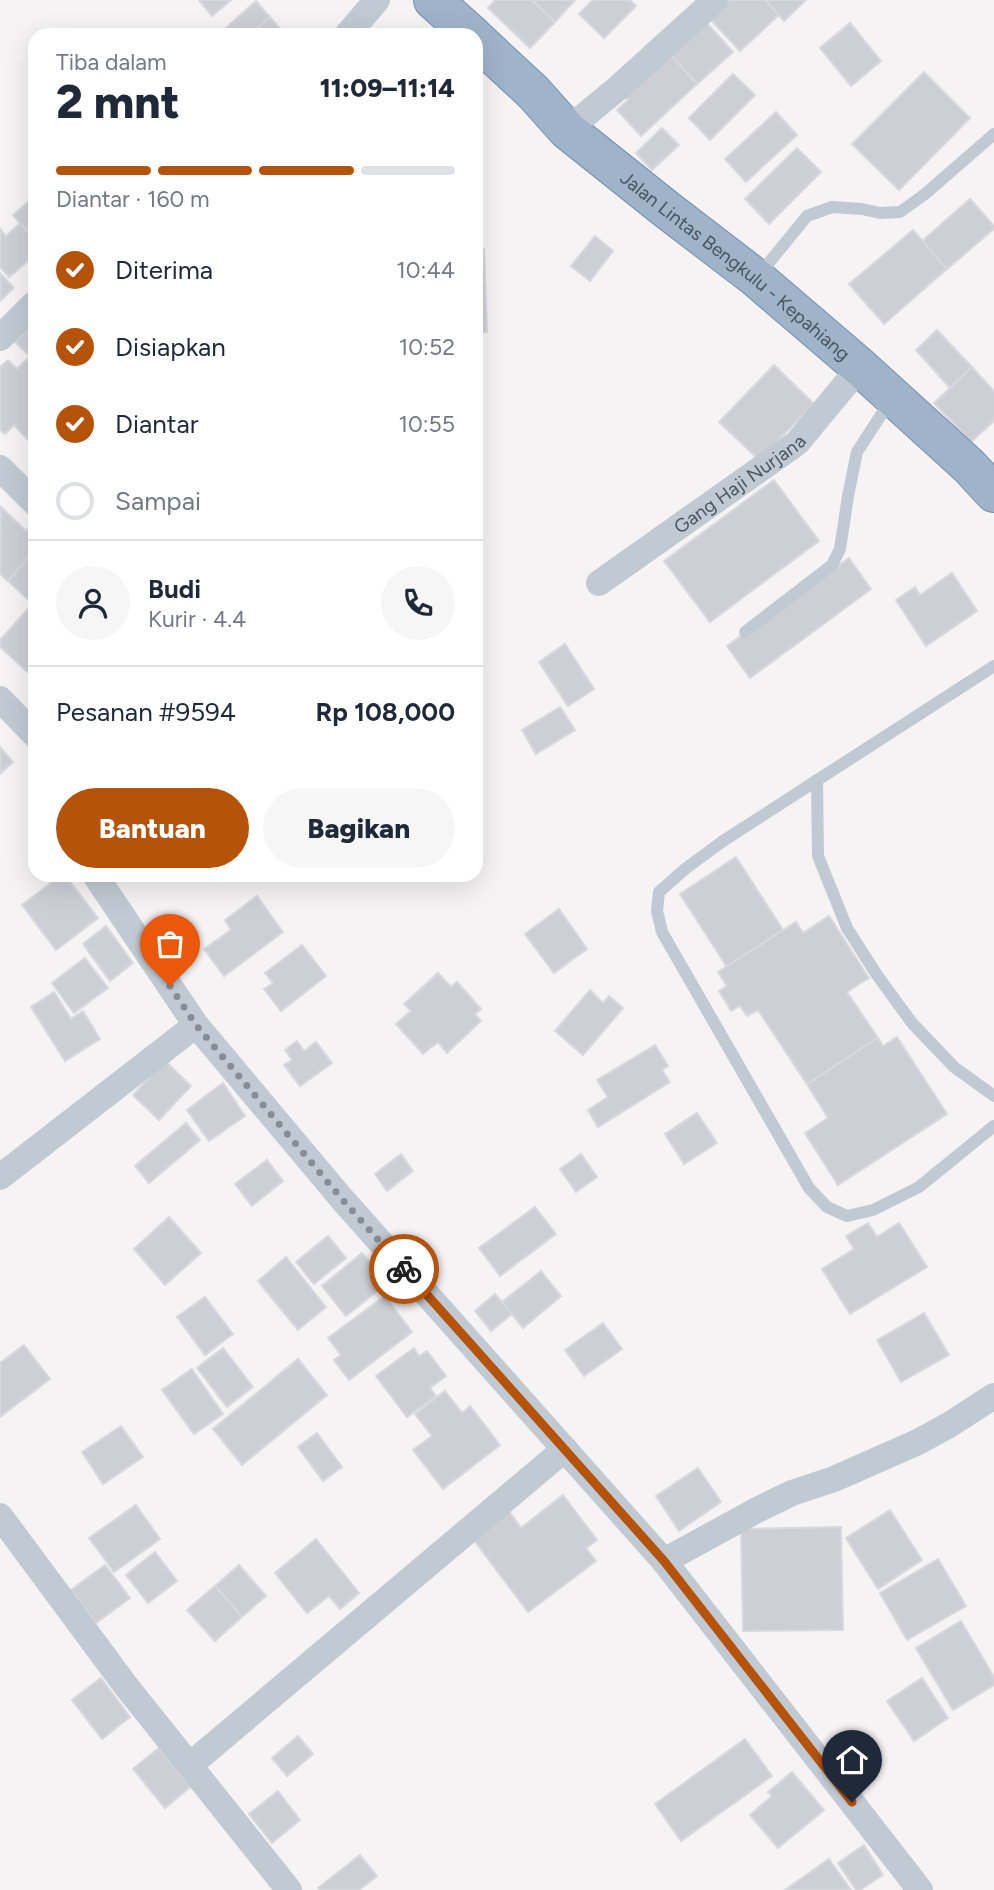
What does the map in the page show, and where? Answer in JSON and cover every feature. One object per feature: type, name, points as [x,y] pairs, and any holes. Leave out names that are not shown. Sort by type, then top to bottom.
[{"type":"highway","name":"Jalan Lintas Bengkulu - Kepahiang","points":[[433,0],[460,28]]},
{"type":"highway","name":"Jalan Lintas Bengkulu - Kepahiang","points":[[483,51],[534,93],[567,130],[756,278],[860,367],[993,490]]},
{"type":"street","points":[[353,28],[377,0]]},
{"type":"street","points":[[567,130],[618,88],[715,0]]},
{"type":"street","points":[[0,338],[28,310]]},
{"type":"street","name":"Gang Haji Nurjana","points":[[599,583],[797,443],[860,367]]},
{"type":"street","points":[[0,468],[28,496]]},
{"type":"street","points":[[0,699],[28,728]]},
{"type":"street","points":[[100,882],[196,1025],[342,1199],[664,1561],[920,1890]]},
{"type":"street","points":[[0,1177],[196,1025]]},
{"type":"street","points":[[664,1561],[729,1523],[770,1503],[834,1479],[918,1442],[949,1426],[994,1396]]},
{"type":"street","points":[[190,1765],[565,1449]]},
{"type":"street","points":[[0,1516],[126,1686],[289,1890]]},
{"type":"lane","points":[[756,278],[807,216],[832,207],[880,213],[900,212],[925,194],[994,134]]},
{"type":"lane","points":[[745,632],[832,565],[840,549],[857,452],[892,398]]},
{"type":"lane","points":[[994,666],[723,841],[659,892],[657,911],[662,932],[809,1188],[827,1207],[848,1216],[873,1210],[919,1187],[994,1126]]},
{"type":"lane","points":[[817,780],[818,856],[847,928],[912,1023],[954,1067],[994,1096]]},
{"type":"building","points":[[199,0],[231,0],[212,16]]},
{"type":"building","points":[[495,0],[532,0],[555,22],[530,48],[488,8]]},
{"type":"building","points":[[532,0],[575,0],[555,22]]},
{"type":"building","points":[[593,0],[630,0],[636,6],[604,38],[579,14]]},
{"type":"building","points":[[729,0],[765,0],[779,15],[740,51],[709,18]]},
{"type":"building","points":[[765,0],[806,0],[784,21]]},
{"type":"building","points":[[256,1],[270,17],[258,28],[226,28]]},
{"type":"building","points":[[270,17],[280,28],[258,28]]},
{"type":"building","points":[[704,20],[733,52],[697,84],[669,53]]},
{"type":"building","points":[[850,23],[881,61],[851,86],[820,48]]},
{"type":"building","points":[[669,53],[697,84],[641,136],[617,110],[628,100],[623,95]]},
{"type":"building","points":[[924,72],[970,118],[899,190],[852,144]]},
{"type":"building","points":[[733,74],[755,95],[710,140],[689,118]]},
{"type":"building","points":[[776,112],[797,135],[746,182],[725,159]]},
{"type":"building","points":[[662,128],[679,145],[652,170],[636,153]]},
{"type":"building","points":[[797,148],[821,172],[769,224],[745,199]]},
{"type":"building","points":[[970,199],[994,229],[947,269],[922,241]]},
{"type":"building","points":[[28,202],[28,232],[13,215]]},
{"type":"building","points":[[20,223],[28,232],[28,261],[9,277],[0,267],[0,229],[6,236]]},
{"type":"building","points":[[913,230],[947,269],[884,324],[849,284]]},
{"type":"building","points":[[595,236],[613,251],[590,281],[571,266]]},
{"type":"building","points":[[483,249],[484,249],[487,332],[483,332]]},
{"type":"building","points":[[0,273],[14,288],[0,301]]},
{"type":"building","points":[[28,328],[28,354],[15,342]]},
{"type":"building","points":[[937,330],[972,367],[950,388],[916,350]]},
{"type":"building","points":[[8,360],[17,369],[28,360],[28,440],[14,425],[5,434],[0,430],[0,367]]},
{"type":"building","points":[[774,365],[814,404],[759,460],[719,422]]},
{"type":"building","points":[[972,367],[994,391],[994,421],[971,442],[934,403]]},
{"type":"building","points":[[774,480],[819,541],[710,622],[664,561]]},
{"type":"building","points":[[1,507],[26,531],[28,529],[28,558],[8,581],[0,574]]},
{"type":"building","points":[[28,558],[28,600],[8,581]]},
{"type":"building","points":[[849,558],[871,589],[750,678],[727,646]]},
{"type":"building","points":[[952,573],[977,611],[926,646],[896,600],[915,587],[920,595]]},
{"type":"building","points":[[28,609],[28,673],[0,647],[0,640]]},
{"type":"building","points":[[565,644],[594,689],[568,706],[539,662]]},
{"type":"building","points":[[560,707],[575,730],[536,754],[522,730]]},
{"type":"building","points":[[0,747],[13,762],[0,774]]},
{"type":"building","points":[[736,857],[783,930],[727,967],[680,894]]},
{"type":"building","points":[[52,882],[70,882],[98,918],[56,950],[22,905]]},
{"type":"building","points":[[257,896],[283,932],[224,976],[204,949],[231,930],[225,920]]},
{"type":"building","points":[[559,909],[587,949],[554,973],[525,934]]},
{"type":"building","points":[[829,916],[869,978],[847,992],[878,1038],[807,1084],[758,1010],[747,1016],[740,1006],[731,1011],[719,991],[727,986],[718,972],[796,922],[803,933]]},
{"type":"building","points":[[106,926],[133,963],[110,981],[83,944]]},
{"type":"building","points":[[302,945],[326,976],[281,1011],[264,989],[273,983],[265,973]]},
{"type":"building","points":[[85,958],[108,988],[74,1013],[52,983]]},
{"type":"building","points":[[438,973],[451,987],[457,982],[481,1009],[475,1014],[481,1021],[447,1053],[438,1042],[423,1054],[396,1024],[411,1011],[404,1004]]},
{"type":"building","points":[[590,990],[603,1003],[609,996],[623,1008],[583,1055],[555,1031]]},
{"type":"building","points":[[54,992],[71,1019],[83,1011],[100,1039],[65,1061],[31,1007]]},
{"type":"building","points":[[897,1037],[947,1114],[838,1185],[805,1133],[828,1118],[807,1084],[878,1038],[883,1046]]},
{"type":"building","points":[[297,1041],[304,1051],[316,1042],[332,1063],[300,1086],[284,1065],[292,1060],[285,1050]]},
{"type":"building","points":[[655,1045],[668,1066],[662,1070],[670,1082],[598,1127],[588,1110],[608,1097],[597,1080]]},
{"type":"building","points":[[165,1061],[191,1086],[159,1120],[133,1095]]},
{"type":"building","points":[[223,1083],[245,1116],[209,1141],[187,1110]]},
{"type":"building","points":[[697,1113],[717,1143],[684,1164],[665,1134]]},
{"type":"building","points":[[186,1123],[200,1140],[149,1183],[135,1166]]},
{"type":"building","points":[[401,1154],[413,1171],[387,1191],[375,1174]]},
{"type":"building","points":[[581,1154],[597,1177],[576,1192],[560,1169]]},
{"type":"building","points":[[267,1160],[283,1181],[252,1206],[235,1184]]},
{"type":"building","points":[[535,1207],[556,1234],[500,1276],[479,1248]]},
{"type":"building","points":[[169,1217],[201,1253],[165,1285],[134,1249]]},
{"type":"building","points":[[868,1223],[877,1237],[899,1223],[927,1267],[850,1314],[822,1269],[854,1249],[846,1236]]},
{"type":"building","points":[[328,1236],[346,1258],[314,1284],[296,1262]]},
{"type":"building","points":[[362,1253],[387,1283],[346,1316],[322,1286]]},
{"type":"building","points":[[286,1257],[326,1307],[298,1330],[258,1281]]},
{"type":"building","points":[[541,1271],[561,1296],[523,1328],[502,1302]]},
{"type":"building","points":[[495,1294],[512,1314],[491,1331],[475,1311]]},
{"type":"building","points":[[385,1296],[412,1332],[349,1380],[334,1360],[341,1355],[328,1338]]},
{"type":"building","points":[[205,1297],[233,1334],[205,1355],[177,1317]]},
{"type":"building","points":[[924,1313],[949,1355],[901,1382],[877,1340]]},
{"type":"building","points":[[603,1323],[622,1349],[584,1376],[565,1350]]},
{"type":"building","points":[[24,1345],[50,1379],[0,1417],[0,1363]]},
{"type":"building","points":[[223,1348],[253,1387],[227,1407],[197,1368]]},
{"type":"building","points":[[414,1348],[419,1356],[427,1351],[446,1376],[430,1388],[436,1396],[407,1417],[376,1376]]},
{"type":"building","points":[[298,1359],[327,1395],[242,1465],[213,1429]]},
{"type":"building","points":[[192,1369],[223,1414],[194,1434],[162,1390]]},
{"type":"building","points":[[445,1391],[462,1413],[470,1406],[500,1445],[443,1489],[413,1450],[432,1436],[415,1414]]},
{"type":"building","points":[[121,1426],[143,1457],[103,1484],[82,1452]]},
{"type":"building","points":[[317,1433],[342,1467],[323,1481],[298,1447]]},
{"type":"building","points":[[698,1468],[721,1502],[679,1531],[656,1496]]},
{"type":"building","points":[[563,1495],[597,1540],[586,1548],[596,1561],[528,1612],[473,1539],[509,1511],[521,1528]]},
{"type":"building","points":[[136,1505],[160,1539],[114,1572],[89,1538]]},
{"type":"building","points":[[890,1510],[922,1560],[878,1589],[846,1538]]},
{"type":"building","points":[[841,1527],[843,1630],[743,1631],[741,1529]]},
{"type":"building","points":[[316,1539],[359,1593],[340,1609],[329,1596],[307,1613],[275,1573]]},
{"type":"building","points":[[155,1552],[177,1581],[148,1603],[126,1575]]},
{"type":"building","points":[[938,1559],[966,1606],[907,1640],[880,1593]]},
{"type":"building","points":[[105,1565],[130,1598],[96,1623],[71,1590]]},
{"type":"building","points":[[239,1565],[266,1596],[242,1617],[215,1586]]},
{"type":"building","points":[[215,1586],[242,1617],[215,1641],[187,1610]]},
{"type":"building","points":[[961,1621],[994,1677],[994,1685],[953,1710],[916,1648]]},
{"type":"building","points":[[101,1678],[130,1717],[102,1739],[72,1700]]},
{"type":"building","points":[[922,1678],[948,1718],[914,1741],[887,1701]]},
{"type":"building","points":[[298,1736],[313,1754],[287,1776],[272,1758]]},
{"type":"building","points":[[745,1739],[772,1776],[681,1841],[655,1804]]},
{"type":"building","points":[[159,1748],[190,1787],[165,1808],[133,1769]]},
{"type":"building","points":[[792,1772],[824,1810],[778,1848],[750,1815],[772,1796],[768,1792]]},
{"type":"building","points":[[278,1791],[300,1820],[272,1843],[249,1814]]},
{"type":"building","points":[[864,1845],[883,1875],[856,1890],[838,1863]]},
{"type":"building","points":[[360,1855],[377,1876],[359,1890],[318,1888]]},
{"type":"building","points":[[829,1859],[851,1890],[785,1890]]},
{"type":"way so far","points":[[170,986],[196,1025],[404,1269]]},
{"type":"route","points":[[404,1269],[664,1561],[852,1802]]}]
